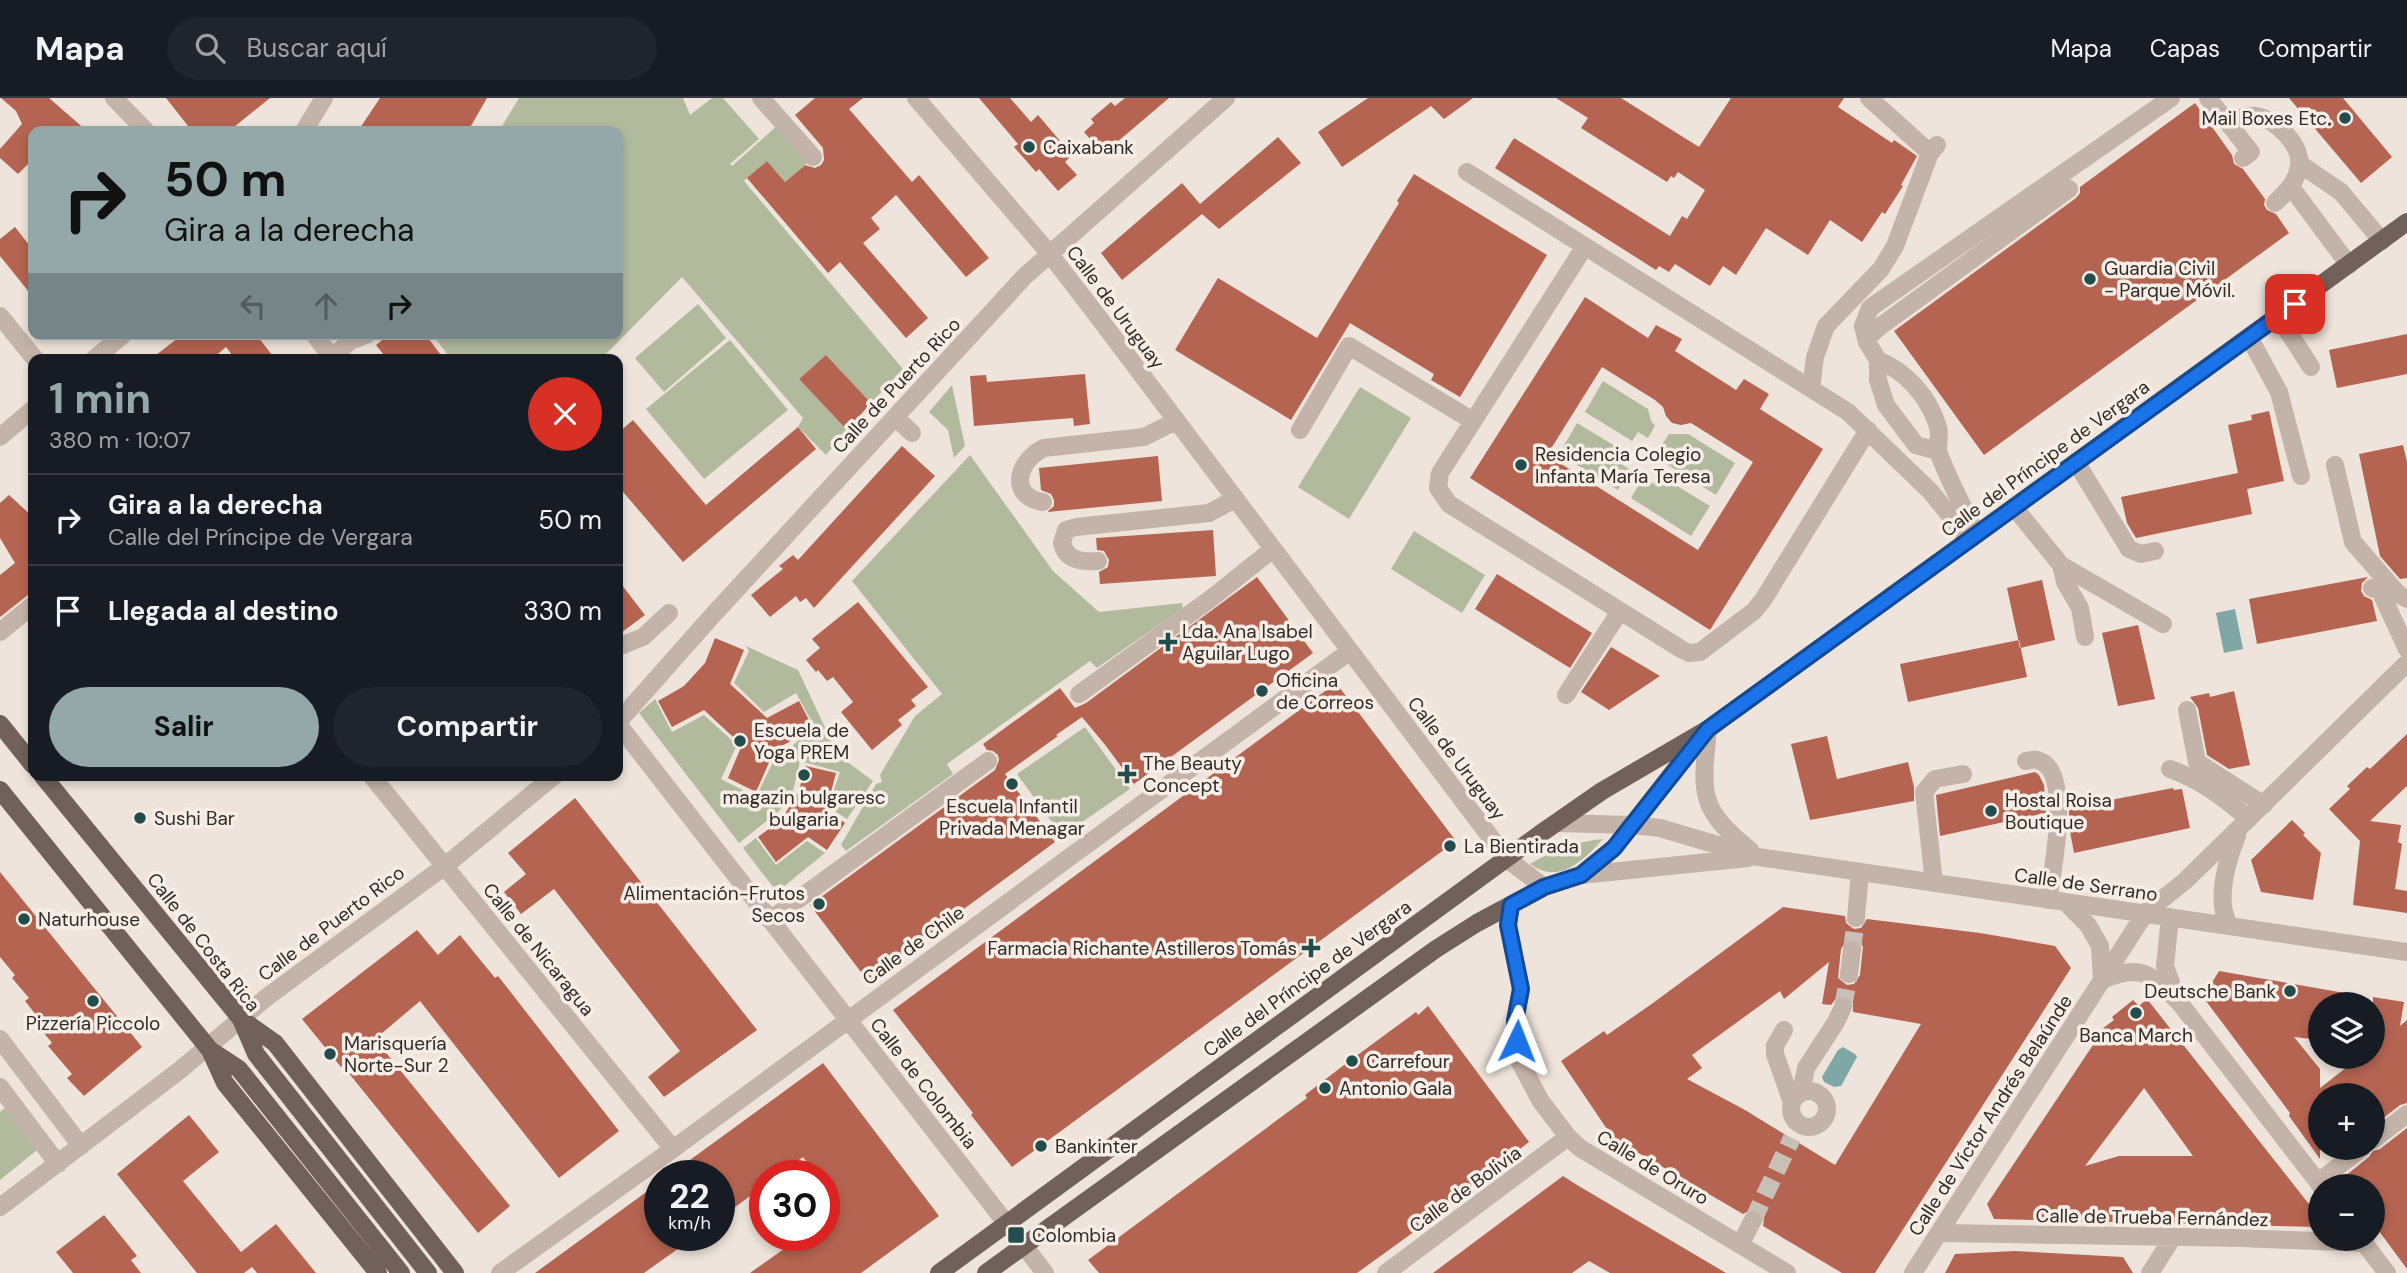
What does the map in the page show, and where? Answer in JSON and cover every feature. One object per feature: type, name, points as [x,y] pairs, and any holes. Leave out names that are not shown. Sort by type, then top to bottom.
[{"type":"main road","name":"Calle del Príncipe de Vergara","points":[[939,1273],[1557,823],[1602,791],[1708,729],[2407,222]]},
{"type":"main road","points":[[0,724],[28,759]]},
{"type":"main road","name":"Calle del Príncipe de Vergara","points":[[986,1273],[1412,965],[1477,923],[1544,887],[1581,875],[1614,848],[1708,729]]},
{"type":"main road","name":"Calle de Costa Rica","points":[[47,781],[241,1019],[256,1054],[428,1273]]},
{"type":"main road","points":[[0,790],[209,1049],[225,1083],[378,1273]]},
{"type":"main road","points":[[241,1019],[275,1043],[455,1273]]},
{"type":"main road","points":[[209,1049],[239,1069],[401,1273]]},
{"type":"street","points":[[114,98],[141,126]]},
{"type":"street","points":[[307,126],[324,98]]},
{"type":"street","points":[[761,98],[813,157]]},
{"type":"street","name":"Calle de Uruguay","points":[[916,98],[1049,253],[1507,859],[1544,887]]},
{"type":"street","name":"Calle de Puerto Rico","points":[[623,717],[1025,276],[1226,98]]},
{"type":"street","points":[[1811,389],[1815,357],[1826,326],[1881,269],[1895,246],[1933,149],[1869,98]]},
{"type":"street","points":[[1938,451],[1916,445],[1886,405],[1878,380],[1878,360],[1866,339],[1863,326],[1870,308],[2171,98]]},
{"type":"street","points":[[2208,98],[2251,152],[2243,158]]},
{"type":"street","points":[[2228,123],[2253,116],[2266,119],[2280,128],[2293,143],[2300,164],[2341,192],[2382,241]]},
{"type":"street","points":[[2275,202],[2291,187],[2300,164]]},
{"type":"street","points":[[1467,172],[1848,412],[1931,492],[1972,536]]},
{"type":"street","points":[[2291,187],[2349,265]]},
{"type":"street","points":[[1866,339],[2069,189]]},
{"type":"street","points":[[1585,246],[1440,473],[1438,488],[1449,504],[1681,649],[1689,653],[1700,652],[1754,611],[1763,600],[1868,430]]},
{"type":"street","points":[[0,316],[30,354]]},
{"type":"street","points":[[2278,316],[2311,366]]},
{"type":"street","points":[[2249,337],[2279,392],[2301,476]]},
{"type":"street","points":[[100,354],[117,340]]},
{"type":"street","points":[[336,354],[351,340]]},
{"type":"street","points":[[1300,430],[1349,346],[1473,421]]},
{"type":"street","points":[[1878,360],[1895,367],[1915,385],[1925,401],[1939,430],[1938,451],[1972,536]]},
{"type":"street","points":[[0,437],[28,413]]},
{"type":"street","points":[[895,417],[912,433]]},
{"type":"street","points":[[1043,502],[1028,498],[1021,489],[1023,467],[1037,451],[1144,437],[1176,421]]},
{"type":"street","points":[[2076,462],[2129,549],[2141,554],[2155,551]]},
{"type":"street","points":[[2335,465],[2353,542],[2398,594],[2407,599]]},
{"type":"street","points":[[1098,561],[1082,562],[1066,553],[1062,543],[1066,530],[1209,513],[1235,499]]},
{"type":"street","points":[[2014,507],[2061,565],[2163,624]]},
{"type":"street","points":[[1079,694],[1213,597],[1273,549]]},
{"type":"street","points":[[2061,565],[2065,582],[2080,608],[2085,637]]},
{"type":"street","points":[[2372,588],[2379,591],[2407,649]]},
{"type":"street","points":[[0,632],[28,609]]},
{"type":"street","points":[[1566,695],[1620,611]]},
{"type":"street","points":[[623,643],[662,614]]},
{"type":"street","name":"Calle de Chile","points":[[500,1273],[1350,652]]},
{"type":"street","name":"Calle de Víctor Andrés Belaúnde","points":[[1913,1273],[2146,912],[2185,881],[2407,663]]},
{"type":"street","points":[[2187,710],[2197,762],[2264,805]]},
{"type":"street","name":"Calle de Colombia","points":[[623,729],[1045,1273]]},
{"type":"street","points":[[1708,729],[1703,778],[1710,810],[1727,832],[1758,857]]},
{"type":"street","points":[[2026,761],[2037,760],[2048,766],[2056,785],[2059,824],[2048,900]]},
{"type":"street","points":[[770,920],[988,761]]},
{"type":"street","points":[[2170,769],[2213,789],[2245,823],[2229,856],[2224,909],[2229,925]]},
{"type":"street","points":[[1934,883],[1924,793],[1935,779],[1962,774]]},
{"type":"street","name":"Calle de Nicaragua","points":[[376,781],[673,1149]]},
{"type":"street","name":"Calle de Puerto Rico","points":[[0,1207],[209,1049],[267,997],[445,866],[548,781]]},
{"type":"street","points":[[1557,823],[1660,828],[1758,857]]},
{"type":"street","points":[[1581,875],[1758,857]]},
{"type":"street","name":"Calle de Serrano","points":[[1758,857],[2407,952]]},
{"type":"street","points":[[1856,918],[1860,872]]},
{"type":"street","points":[[2066,903],[2088,925],[2100,946],[2102,980],[2123,971],[2141,971],[2154,978],[2179,1002],[2312,1174]]},
{"type":"street","name":"Calle de Oruro","points":[[1511,905],[1508,925],[1521,989],[1515,1021],[1519,1060],[1540,1100],[1568,1137],[1580,1148],[1787,1273]]},
{"type":"street","points":[[2170,917],[2165,966],[2179,1002]]},
{"type":"street","points":[[1849,974],[1853,950]]},
{"type":"street","points":[[1797,1098],[1815,1092],[1821,1096],[1827,1108],[1822,1121],[1817,1125],[1794,1130],[1791,1110],[1806,1068],[1843,1007]]},
{"type":"street","points":[[1784,1030],[1775,1046],[1775,1054],[1797,1098]]},
{"type":"street","points":[[0,1039],[81,1146]]},
{"type":"street","points":[[0,1087],[58,1164]]},
{"type":"street","points":[[2385,1131],[2407,1114]]},
{"type":"street","name":"Calle de Bolivia","points":[[1399,1270],[1568,1137]]},
{"type":"street","points":[[2332,1174],[2348,1160]]},
{"type":"street","points":[[1740,1245],[1753,1220]]},
{"type":"street","name":"Calle de Trueba Fernández","points":[[1940,1233],[2308,1240]]},
{"type":"street","points":[[2150,1273],[2173,1237]]},
{"type":"street","points":[[2370,1251],[2387,1273]]},
{"type":"green space","points":[[519,98],[683,98],[690,115],[712,98],[723,98],[759,139],[730,164],[732,166],[779,124],[810,160],[785,182],[767,161],[744,181],[903,369],[871,403],[826,355],[799,379],[847,430],[826,455],[798,427],[803,418],[682,277],[623,337],[623,126],[502,126]]},
{"type":"green space","points":[[698,304],[726,338],[664,392],[635,358]]},
{"type":"green space","points":[[437,340],[620,340],[606,354],[447,354]]},
{"type":"green space","points":[[730,340],[788,410],[704,479],[646,409]]},
{"type":"green space","points":[[1603,381],[1648,409],[1655,426],[1648,438],[1638,432],[1632,441],[1585,412]]},
{"type":"green space","points":[[952,385],[965,446],[954,458],[948,430],[929,412]]},
{"type":"green space","points":[[1360,387],[1411,418],[1349,519],[1298,487]]},
{"type":"green space","points":[[1577,423],[1625,452],[1619,463],[1631,470],[1618,490],[1559,454]]},
{"type":"green space","points":[[1669,434],[1688,434],[1735,463],[1716,495],[1665,463],[1671,453],[1661,446]]},
{"type":"green space","points":[[970,455],[1053,571],[1099,612],[1182,603],[1183,608],[1097,668],[1090,661],[947,764],[953,774],[846,851],[841,845],[876,784],[882,782],[880,775],[915,716],[942,694],[852,581]]},
{"type":"green space","points":[[1659,475],[1710,506],[1691,536],[1631,498],[1643,478],[1653,484]]},
{"type":"green space","points":[[1414,531],[1485,575],[1462,613],[1391,569]]},
{"type":"green space","points":[[746,646],[798,670],[838,755],[873,781],[847,819],[828,807],[840,772],[800,761],[793,791],[779,811],[739,843],[639,713],[655,699],[672,732],[704,715],[737,745],[721,779],[756,797],[772,764],[800,739],[817,731],[796,693],[764,712],[734,683],[749,651]]},
{"type":"green space","points":[[1085,727],[1130,789],[1062,836],[1017,774]]},
{"type":"green space","points":[[756,838],[776,865],[807,841],[825,853],[777,892],[743,848]]},
{"type":"green space","points":[[1603,839],[1570,868],[1551,872],[1530,864],[1565,847]]},
{"type":"green space","points":[[5,1108],[37,1150],[0,1180],[0,1112]]},
{"type":"water","points":[[2235,609],[2243,649],[2224,653],[2216,613]]},
{"type":"water","points":[[1843,1047],[1857,1057],[1841,1086],[1834,1087],[1824,1082],[1822,1077],[1838,1050]]},
{"type":"building","points":[[1,98],[49,98],[81,126],[28,126],[28,164],[18,174],[0,158],[0,149],[22,124],[16,111]]},
{"type":"building","points":[[166,98],[270,98],[235,126],[188,126]]},
{"type":"building","points":[[380,98],[487,98],[471,126],[361,126]]},
{"type":"building","points":[[815,98],[863,98],[849,109],[912,182],[919,175],[989,258],[966,277],[896,195],[871,218],[880,229],[863,243],[928,318],[906,338],[840,262],[828,273],[747,178],[767,161],[785,182],[805,165],[815,168],[821,165],[824,160],[823,148],[795,115]]},
{"type":"building","points":[[979,98],[1010,98],[1031,122],[1038,115],[1072,155],[1065,162],[1077,175],[1058,191],[1039,169],[1036,172],[1014,147],[1018,144]]},
{"type":"building","points":[[1125,98],[1169,98],[1103,154],[1084,132],[1094,123],[1091,119],[1111,102],[1115,106]]},
{"type":"building","points":[[1368,98],[1473,98],[1444,119],[1431,106],[1342,167],[1318,132]]},
{"type":"building","points":[[1556,98],[1621,98],[1699,147],[1731,98],[1844,98],[1838,107],[1892,143],[1894,140],[1917,156],[1901,185],[1903,186],[1862,242],[1830,220],[1808,255],[1766,228],[1736,275],[1723,266],[1710,286],[1675,264],[1669,272],[1659,266],[1656,270],[1495,168],[1514,138],[1670,236],[1682,216],[1687,219],[1705,190],[1678,172],[1667,182],[1581,128],[1588,118]]},
{"type":"building","points":[[2289,98],[2343,98],[2392,157],[2361,183]]},
{"type":"building","name":"Guardia Civil - Parque Móvil.","points":[[2195,103],[2232,155],[2234,164],[2243,169],[2265,199],[2267,210],[2276,214],[2289,233],[1984,455],[1894,331],[2076,198],[2080,187]]},
{"type":"building","points":[[1278,137],[1301,163],[1219,229],[1202,214],[1122,280],[1101,253],[1182,183],[1200,204]]},
{"type":"building","points":[[1414,174],[1547,255],[1460,397],[1431,380],[1434,374],[1350,323],[1291,420],[1175,350],[1218,278],[1317,338]]},
{"type":"building","points":[[15,227],[28,244],[28,291],[0,256],[0,239]]},
{"type":"building","name":"Residencia Colegio Infanta María Teresa","points":[[1585,297],[1648,338],[1656,325],[1682,339],[1675,351],[1736,390],[1744,379],[1769,394],[1760,409],[1823,449],[1710,630],[1470,478]],"holes":[[[1602,367],[1663,407],[1672,423],[1691,423],[1753,462],[1698,550],[1547,455]]]},
{"type":"building","points":[[2407,334],[2407,374],[2337,388],[2329,350]]},
{"type":"building","points":[[175,340],[261,340],[271,354],[231,354],[226,347],[218,354],[157,354]]},
{"type":"building","points":[[382,340],[430,340],[440,354],[383,354],[376,345]]},
{"type":"building","points":[[826,355],[871,403],[847,430],[799,379]]},
{"type":"building","points":[[1085,374],[1090,424],[1074,426],[1073,418],[974,426],[970,376],[986,375],[987,382]]},
{"type":"building","points":[[2269,411],[2284,481],[2247,489],[2252,514],[2136,538],[2127,523],[2121,497],[2238,473],[2228,425],[2252,420],[2251,415]]},
{"type":"building","points":[[633,420],[706,505],[798,427],[816,449],[683,562],[623,492],[623,429]]},
{"type":"building","points":[[2403,445],[2407,462],[2407,578],[2400,579],[2380,556],[2359,454]]},
{"type":"building","points":[[902,446],[935,476],[814,608],[806,598],[800,602],[796,596],[770,617],[751,595],[783,569],[779,566],[793,555],[798,560]]},
{"type":"building","points":[[1158,456],[1162,501],[1047,512],[1054,506],[1054,500],[1051,494],[1041,490],[1039,468]]},
{"type":"building","points":[[9,495],[28,512],[28,595],[0,617],[0,575],[15,563],[0,538],[0,503]]},
{"type":"building","points":[[1213,530],[1216,576],[1100,584],[1099,572],[1108,567],[1109,560],[1104,551],[1097,550],[1096,538]]},
{"type":"building","points":[[1497,574],[1592,633],[1570,668],[1475,609]]},
{"type":"building","points":[[1257,577],[1313,653],[1134,784],[1082,717],[1056,735],[1058,736],[1005,774],[1055,842],[867,980],[810,905],[995,770],[998,755],[987,750],[983,744],[1060,688],[1075,708],[1086,703]]},
{"type":"building","points":[[2368,577],[2362,583],[2361,591],[2372,600],[2377,621],[2257,644],[2249,599]]},
{"type":"building","points":[[2042,580],[2055,640],[2020,648],[2007,588]]},
{"type":"building","points":[[623,586],[645,615],[623,631]]},
{"type":"building","points":[[858,602],[928,687],[911,700],[916,706],[898,720],[902,725],[872,750],[841,712],[853,702],[833,677],[827,681],[806,660],[820,648],[812,639]]},
{"type":"building","points":[[2138,625],[2155,699],[2118,706],[2102,633]]},
{"type":"building","points":[[715,638],[744,650],[730,684],[767,718],[799,701],[809,720],[789,742],[763,756],[771,758],[756,792],[728,778],[742,745],[704,710],[672,727],[658,701],[684,686],[705,663]]},
{"type":"building","points":[[2019,640],[2027,677],[1908,702],[1900,664]]},
{"type":"building","points":[[1611,647],[1660,676],[1609,710],[1581,692]]},
{"type":"building","points":[[1336,683],[1456,841],[1012,1167],[893,1010]]},
{"type":"building","points":[[2234,691],[2250,765],[2229,769],[2207,755],[2198,708],[2190,697],[2209,693],[2210,697]]},
{"type":"building","points":[[2407,734],[2407,786],[2370,821],[2401,825],[2398,842],[2402,844],[2395,889],[2407,891],[2407,913],[2353,905],[2360,841],[2329,809],[2350,789],[2347,786],[2367,767],[2370,769]]},
{"type":"building","points":[[1827,736],[1837,779],[1908,762],[1914,787],[1914,801],[1810,820],[1791,744]]},
{"type":"building","points":[[806,766],[836,773],[826,811],[845,823],[827,850],[808,837],[776,862],[758,837],[781,820],[798,793]]},
{"type":"building","points":[[2035,772],[2044,785],[2046,813],[1940,836],[1936,795]]},
{"type":"building","points":[[2173,788],[2182,789],[2190,828],[2074,853],[2069,808]]},
{"type":"building","points":[[575,798],[757,1030],[664,1097],[648,1077],[680,1051],[554,889],[521,914],[504,892],[526,874],[508,853]]},
{"type":"building","points":[[2292,820],[2321,853],[2313,900],[2261,892],[2251,860]]},
{"type":"building","points":[[0,872],[142,1047],[84,1096],[67,1078],[72,1074],[48,1046],[52,1043],[36,1023],[40,1020],[25,1001],[29,998],[12,978],[15,975],[0,957]]},
{"type":"building","points":[[1783,907],[1845,916],[1846,923],[1854,929],[1861,928],[1867,919],[1980,933],[2055,946],[2071,968],[1875,1273],[1842,1273],[1763,1226],[1764,1219],[1759,1210],[1752,1209],[1743,1214],[1613,1138],[1561,1061],[1604,1031],[1607,1035]],"holes":[[[1854,939],[1863,946],[1860,975],[1854,984],[1847,985],[1838,978],[1841,949],[1847,940]],[[1829,962],[1822,1004],[1831,1005],[1837,997],[1847,996],[1853,1001],[1853,1012],[1921,1024],[1835,1165],[1745,1110],[1687,1079],[1702,1068],[1692,1055],[1780,991],[1784,999]]]},
{"type":"building","points":[[417,930],[438,955],[460,935],[495,978],[498,976],[619,1131],[559,1178],[420,1001],[375,1039],[510,1206],[478,1233],[302,1019]]},
{"type":"building","points":[[2219,971],[2339,992],[2308,992],[2308,1039],[2294,1037],[2308,1054],[2308,1069],[2320,1069],[2320,1083],[2308,1083],[2308,1142],[2289,1116],[2290,1113],[2203,997]]},
{"type":"building","points":[[2147,999],[2308,1203],[2308,1227],[1994,1219],[1987,1204],[2097,1039],[2105,1034],[2102,1029],[2133,1000],[2139,1006]],"holes":[[[2144,1088],[2193,1156],[2119,1156],[2085,1166]]]},
{"type":"building","points":[[2385,999],[2404,1002],[2400,1026],[2407,1020],[2407,1103],[2385,1117],[2385,1083],[2326,1083],[2345,1069],[2385,1069]]},
{"type":"building","points":[[1428,1006],[1529,1142],[1463,1193],[1465,1195],[1357,1273],[1099,1273],[1088,1260],[1307,1098],[1305,1095],[1344,1065]]},
{"type":"building","points":[[823,1063],[939,1216],[861,1273],[750,1273],[781,1251],[840,1251],[840,1160],[805,1160],[803,1157],[799,1160],[749,1160],[749,1197],[735,1207],[735,1160],[690,1160]]},
{"type":"building","points":[[189,1115],[219,1152],[183,1181],[241,1252],[276,1224],[316,1273],[257,1273],[252,1267],[244,1273],[197,1273],[117,1174]]},
{"type":"building","points":[[2407,1128],[2407,1269],[2385,1239],[2385,1174],[2348,1174],[2365,1160],[2385,1160],[2385,1145]]},
{"type":"building","points":[[1563,1176],[1726,1273],[1610,1273],[1589,1261],[1572,1273],[1433,1273]]},
{"type":"building","points":[[644,1194],[644,1251],[675,1251],[644,1273],[535,1273]]},
{"type":"building","points":[[104,1215],[137,1256],[131,1260],[141,1273],[73,1273],[56,1252]]},
{"type":"building","points":[[2015,1251],[2123,1257],[2133,1273],[1945,1273],[1955,1254]]},
{"type":"tunnel","points":[[1852,950],[1856,918]]},
{"type":"tunnel","points":[[1843,1007],[1849,974]]},
{"type":"tunnel","points":[[1753,1220],[1792,1138]]},
{"type":"place","name":"Mail Boxes Etc.","points":[[2345,118]]},
{"type":"place","name":"Caixabank","points":[[1029,147]]},
{"type":"place","name":"Guardia Civil - Parque Móvil.","points":[[2090,279]]},
{"type":"place","name":"Residencia Colegio Infanta María Teresa","points":[[1521,465]]},
{"type":"place","name":"Lda. Ana Isabel Aguilar Lugo","points":[[1168,642]]},
{"type":"place","name":"Oficina de Correos","points":[[1262,691]]},
{"type":"place","name":"Escuela de Yoga PREM","points":[[740,741]]},
{"type":"place","name":"The Beauty Concept","points":[[1127,774]]},
{"type":"place","name":"magazin bulgaresc bulgaria","points":[[804,775]]},
{"type":"place","name":"Escuela Infantil Privada Menagar","points":[[1012,784]]},
{"type":"place","name":"Hostal Roisa Boutique","points":[[1991,811]]},
{"type":"place","name":"Sushi Bar","points":[[140,818]]},
{"type":"place","name":"La Bientirada","points":[[1450,846]]},
{"type":"place","name":"Alimentación-Frutos Secos","points":[[819,904]]},
{"type":"place","name":"Naturhouse","points":[[24,919]]},
{"type":"place","name":"Farmacia Richante Astilleros Tomás","points":[[1311,948]]},
{"type":"place","name":"Deutsche Bank","points":[[2290,991]]},
{"type":"place","name":"Pizzería Piccolo","points":[[93,1001]]},
{"type":"place","name":"Banca March","points":[[2136,1013]]},
{"type":"place","name":"Marisquería Norte-Sur 2","points":[[330,1054]]},
{"type":"place","name":"Carrefour","points":[[1352,1061]]},
{"type":"place","name":"Antonio Gala","points":[[1325,1088]]},
{"type":"place","name":"Bankinter","points":[[1041,1146]]},
{"type":"place","name":"Colombia","points":[[1016,1235]]},
{"type":"route","points":[[1517,1041],[1515,1021],[1521,989],[1508,925],[1511,905],[1544,887],[1581,875],[1600,862],[1708,729],[2295,304]]}]
